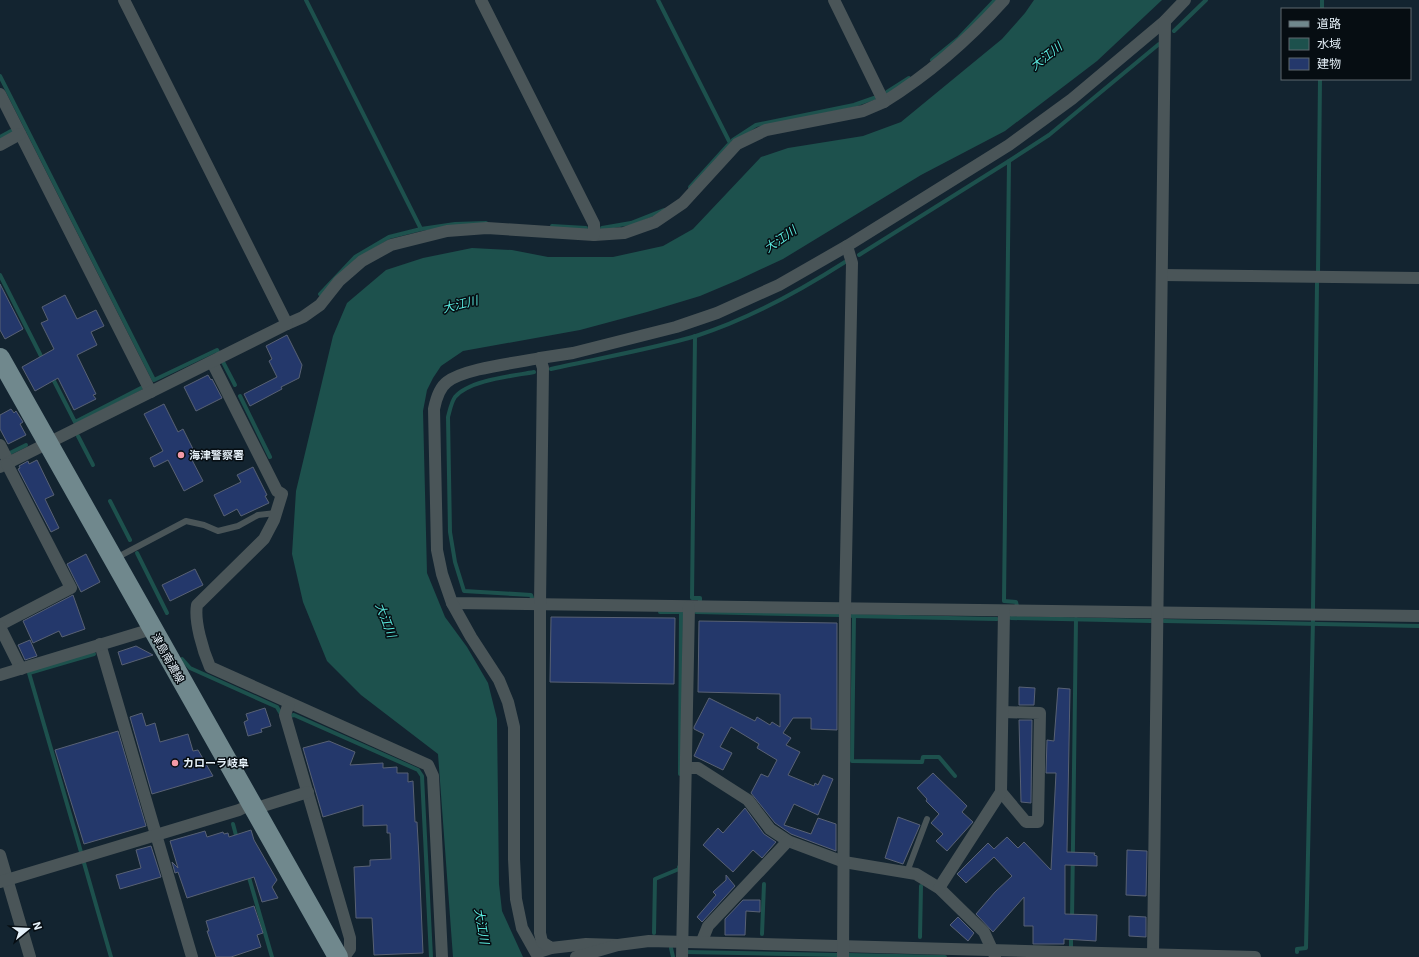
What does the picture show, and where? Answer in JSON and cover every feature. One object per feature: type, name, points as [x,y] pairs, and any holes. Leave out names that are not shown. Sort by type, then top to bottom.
[{"type":"main road","name":"津島南濃線","points":[[0,358],[338,957]]},
{"type":"street","points":[[124,0],[287,324]]},
{"type":"street","points":[[481,0],[594,224],[594,235]]},
{"type":"street","points":[[834,0],[884,102]]},
{"type":"street","points":[[5,465],[303,317],[320,305],[339,281],[362,261],[391,245],[447,231],[487,228],[594,235],[624,233],[655,222],[683,203],[738,144],[766,130],[863,111],[884,102],[911,85],[979,28],[1004,0]]},
{"type":"street","points":[[618,945],[586,944],[551,948],[536,953],[522,928],[516,899],[514,859],[514,727],[508,702],[500,680],[471,637],[452,603],[442,574],[437,550],[434,409],[436,398],[446,382],[468,372],[573,353],[676,327],[717,313],[779,285],[847,246],[1009,146],[1072,99],[1164,21],[1185,0]]},
{"type":"street","points":[[1152,955],[1158,612],[1164,21]]},
{"type":"street","points":[[0,94],[151,392]]},
{"type":"street","points":[[0,145],[20,134]]},
{"type":"street","points":[[843,951],[845,610],[852,263],[847,246]]},
{"type":"street","points":[[1162,275],[1419,278]]},
{"type":"street","points":[[540,358],[543,368],[540,604],[540,933],[542,942],[551,948]]},
{"type":"street","points":[[212,362],[277,491],[282,494],[277,513],[264,539],[197,605],[196,613],[210,667],[289,704],[428,765],[433,776],[442,957]]},
{"type":"street","points":[[0,445],[5,465],[71,588],[0,626],[22,669]]},
{"type":"street","points":[[452,603],[845,610],[1158,612],[1419,616]]},
{"type":"street","points":[[682,957],[690,607]]},
{"type":"street","points":[[939,888],[1001,792],[1004,611]]},
{"type":"street","points":[[0,675],[152,629]]},
{"type":"street","points":[[100,644],[192,957]]},
{"type":"street","points":[[289,704],[285,715],[350,938],[350,949],[344,957]]},
{"type":"street","points":[[1001,792],[1026,822],[1038,822],[1040,713],[1002,712]]},
{"type":"street","points":[[687,768],[698,768],[748,800],[770,829],[788,841],[844,862],[916,874],[939,888],[984,932],[994,954]]},
{"type":"street","points":[[4,881],[252,806],[308,792]]},
{"type":"street","points":[[702,941],[708,926],[788,841]]},
{"type":"street","points":[[0,855],[4,881],[30,957]]},
{"type":"street","points":[[576,957],[618,945],[649,941],[702,941],[843,951],[1255,957]]},
{"type":"lane","points":[[113,559],[186,521],[218,531],[238,526],[258,515],[277,513]]},
{"type":"lane","points":[[907,872],[927,819]]},
{"type":"water","name":"大江川","points":[[1034,0],[1162,0],[1097,61],[1005,131],[921,175],[783,259],[700,296],[647,312],[580,330],[463,351],[441,366],[433,378],[427,390],[423,411],[427,573],[445,617],[467,647],[488,683],[497,719],[499,884],[502,911],[523,957],[453,957],[438,754],[361,695],[327,661],[303,602],[292,554],[296,491],[333,336],[347,303],[386,270],[423,258],[472,248],[512,250],[548,257],[613,257],[663,246],[693,229],[761,157],[788,148],[863,136],[901,122],[1002,39],[1025,13]]},
{"type":"building","points":[[0,284],[23,329],[5,339],[0,330]]},
{"type":"building","points":[[65,295],[77,319],[96,310],[104,326],[91,332],[97,345],[77,355],[96,394],[93,395],[96,399],[74,410],[58,378],[35,391],[22,367],[54,349],[41,323],[48,320],[42,307]]},
{"type":"building","points":[[287,335],[302,365],[299,378],[250,406],[244,394],[277,377],[269,361],[272,359],[266,346]]},
{"type":"building","points":[[208,375],[211,380],[212,379],[222,398],[196,411],[184,387]]},
{"type":"building","points":[[164,404],[178,432],[183,429],[197,457],[192,460],[203,481],[184,491],[168,460],[154,467],[150,458],[163,451],[144,414]]},
{"type":"building","points":[[11,409],[14,413],[16,411],[23,422],[20,424],[26,435],[8,444],[0,429],[0,415]]},
{"type":"building","points":[[37,460],[54,495],[45,499],[59,528],[51,532],[18,469],[20,468],[19,466],[28,461],[29,464]]},
{"type":"building","points":[[253,467],[267,495],[265,496],[269,503],[241,516],[237,509],[224,516],[214,495],[241,482],[237,475]]},
{"type":"building","points":[[86,554],[100,582],[81,592],[67,564]]},
{"type":"building","points":[[195,569],[203,585],[170,601],[162,585]]},
{"type":"building","points":[[73,595],[85,629],[62,637],[59,631],[33,643],[23,621]]},
{"type":"building","points":[[551,617],[675,618],[674,684],[550,682]]},
{"type":"building","points":[[699,621],[837,623],[837,730],[811,729],[811,718],[793,718],[783,733],[791,738],[786,745],[800,752],[788,775],[814,786],[815,783],[818,785],[823,775],[833,779],[818,815],[794,804],[784,825],[811,834],[818,818],[836,824],[836,851],[791,834],[775,823],[751,793],[761,774],[768,777],[777,760],[757,748],[759,744],[731,727],[720,747],[732,753],[723,770],[694,756],[704,734],[694,729],[694,727],[709,698],[755,721],[757,717],[770,725],[772,722],[780,727],[780,694],[698,692]]},
{"type":"building","points":[[30,640],[37,656],[25,660],[18,645]]},
{"type":"building","points":[[136,646],[153,655],[122,665],[118,652]]},
{"type":"building","points":[[1019,687],[1035,688],[1034,705],[1019,705]]},
{"type":"building","points":[[1058,688],[1070,689],[1067,852],[1095,853],[1094,855],[1097,856],[1097,866],[1065,865],[1065,914],[1097,915],[1096,941],[1064,939],[1064,944],[1033,944],[1033,926],[1024,926],[1024,897],[993,932],[976,914],[995,892],[1012,876],[994,857],[966,883],[957,874],[988,843],[994,849],[1007,837],[1018,848],[1024,842],[1051,870],[1056,773],[1046,773],[1047,740],[1054,741]]},
{"type":"building","points":[[265,708],[271,726],[261,729],[262,732],[248,736],[244,722],[248,720],[246,714]]},
{"type":"building","name":"カローラ岐阜","points":[[142,713],[146,726],[155,723],[160,742],[188,734],[193,751],[198,750],[213,776],[152,794],[130,717]]},
{"type":"building","points":[[1019,720],[1032,720],[1031,803],[1021,802]]},
{"type":"building","points":[[118,731],[146,826],[84,844],[55,750]]},
{"type":"building","points":[[329,741],[355,752],[350,765],[383,763],[383,768],[397,767],[397,773],[408,773],[408,782],[413,781],[415,822],[417,822],[423,953],[374,955],[372,918],[356,918],[354,867],[370,866],[370,860],[391,859],[390,833],[387,833],[387,825],[363,826],[363,805],[323,817],[303,748]]},
{"type":"building","points":[[933,773],[967,806],[962,812],[973,822],[947,851],[936,841],[943,834],[931,823],[939,814],[926,801],[927,799],[917,788]]},
{"type":"building","points":[[745,808],[764,834],[776,842],[762,858],[753,850],[733,872],[703,845],[718,828],[723,833]]},
{"type":"building","points":[[898,817],[920,825],[903,864],[885,858]]},
{"type":"building","points":[[251,830],[254,840],[277,880],[272,887],[278,898],[262,902],[254,877],[187,898],[178,872],[175,873],[172,862],[178,868],[170,841],[205,831],[207,837],[223,832],[224,834],[228,833],[229,837]]},
{"type":"building","points":[[151,846],[161,877],[120,889],[116,875],[141,868],[136,850]]},
{"type":"building","points":[[1127,850],[1147,851],[1146,896],[1126,895]]},
{"type":"building","points":[[726,875],[735,886],[702,922],[697,917],[716,895],[713,892],[726,880]]},
{"type":"building","points":[[743,900],[760,900],[760,912],[746,911],[745,935],[725,935],[725,919]]},
{"type":"building","points":[[254,906],[263,933],[257,935],[261,947],[231,957],[216,957],[207,931],[209,931],[206,921]]},
{"type":"building","points":[[1129,916],[1146,917],[1146,937],[1129,936]]},
{"type":"building","points":[[958,917],[974,933],[968,941],[950,925]]},
{"type":"waterway","points":[[306,0],[421,229],[389,237],[355,257],[320,294]]},
{"type":"waterway","points":[[658,0],[730,143]]},
{"type":"waterway","points":[[932,60],[959,38],[995,0]]},
{"type":"waterway","points":[[1174,31],[1206,0]]},
{"type":"waterway","points":[[1322,0],[1322,8]]},
{"type":"waterway","points":[[859,255],[1049,135],[1159,44]]},
{"type":"waterway","points":[[0,76],[154,380],[217,350],[218,352]]},
{"type":"waterway","points":[[887,92],[909,78]]},
{"type":"waterway","points":[[1318,273],[1320,80]]},
{"type":"waterway","points":[[733,140],[756,125],[854,105],[874,98]]},
{"type":"waterway","points":[[0,137],[11,131]]},
{"type":"waterway","points":[[690,187],[728,145]]},
{"type":"waterway","points":[[1009,161],[1004,601],[1016,602],[1017,606]]},
{"type":"waterway","points":[[602,228],[631,223],[664,210]]},
{"type":"waterway","points":[[421,229],[455,224],[486,223]]},
{"type":"waterway","points":[[552,226],[586,228]]},
{"type":"waterway","points":[[551,369],[660,346],[716,329],[773,304],[845,262]]},
{"type":"waterway","points":[[0,275],[43,360]]},
{"type":"waterway","points":[[1313,609],[1317,283]]},
{"type":"waterway","points":[[695,336],[692,598],[700,598],[700,601]]},
{"type":"waterway","points":[[223,362],[235,385]]},
{"type":"waterway","points":[[532,598],[531,595],[464,591],[455,562],[450,532],[448,417],[455,397],[470,386],[503,377],[534,372]]},
{"type":"waterway","points":[[52,377],[75,422],[141,388]]},
{"type":"waterway","points":[[240,396],[270,457]]},
{"type":"waterway","points":[[78,436],[93,465]]},
{"type":"waterway","points":[[10,453],[26,445]]},
{"type":"waterway","points":[[110,501],[130,540]]},
{"type":"waterway","points":[[137,553],[167,613]]},
{"type":"waterway","points":[[660,612],[684,612]]},
{"type":"waterway","points":[[680,774],[681,612]]},
{"type":"waterway","points":[[696,612],[840,615]]},
{"type":"waterway","points":[[852,616],[997,619]]},
{"type":"waterway","points":[[854,616],[852,761],[922,762],[923,757],[939,757],[955,776]]},
{"type":"waterway","points":[[1011,618],[1151,621]]},
{"type":"waterway","points":[[1072,919],[1076,619]]},
{"type":"waterway","points":[[1297,952],[1297,949],[1306,948],[1313,620]]},
{"type":"waterway","points":[[1164,621],[1419,626]]},
{"type":"waterway","points":[[81,852],[29,673],[94,654]]},
{"type":"waterway","points":[[182,659],[190,668],[277,707],[281,714]]},
{"type":"waterway","points":[[290,716],[294,715],[418,770],[422,776],[431,957]]},
{"type":"waterway","points":[[233,824],[237,839]]},
{"type":"waterway","points":[[84,863],[111,957]]},
{"type":"waterway","points":[[654,933],[655,879],[679,869],[679,867]]},
{"type":"waterway","points":[[248,874],[272,957]]},
{"type":"waterway","points":[[762,934],[764,884]]},
{"type":"waterway","points":[[920,937],[921,886]]},
{"type":"waterway","points":[[1071,936],[1071,947]]},
{"type":"waterway","points":[[671,948],[673,957]]},
{"type":"waterway","points":[[686,952],[838,955]]},
{"type":"waterway","points":[[848,955],[945,957]]},
{"type":"place","name":"海津警察署","points":[[181,455]]},
{"type":"place","name":"カローラ岐阜","points":[[175,763]]}]
